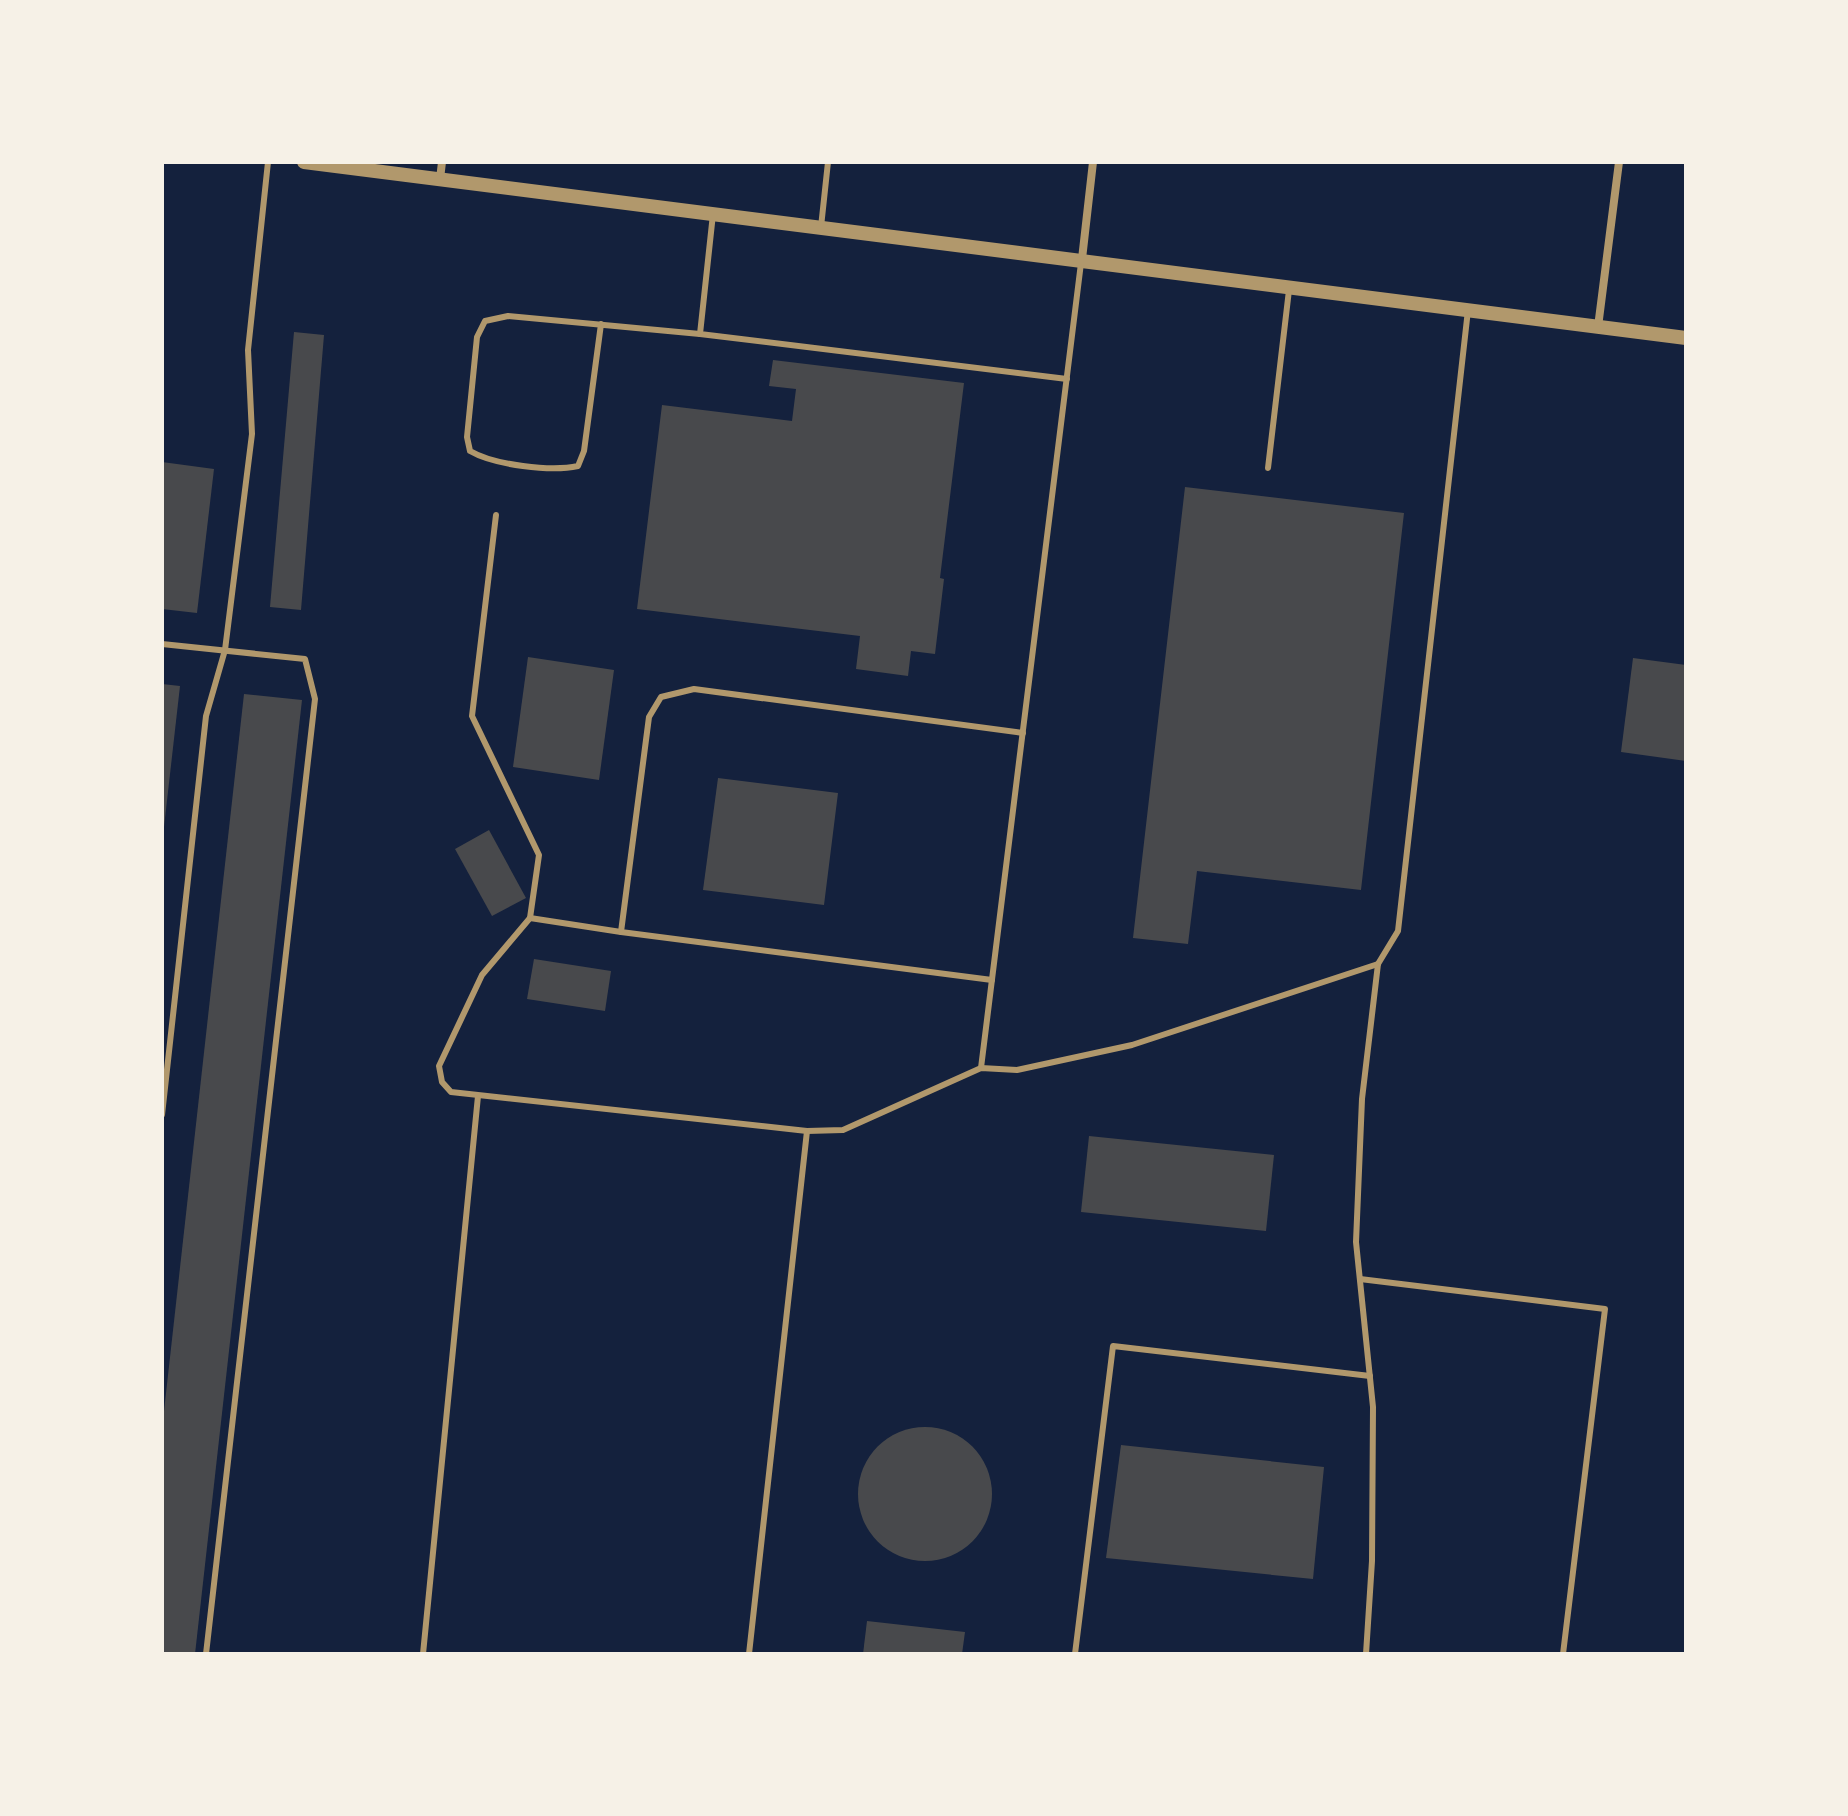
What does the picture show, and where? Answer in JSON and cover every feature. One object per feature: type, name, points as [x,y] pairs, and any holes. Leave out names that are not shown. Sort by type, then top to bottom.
[{"type":"street","points":[[304,162],[1686,338]]},
{"type":"street","points":[[440,179],[442,162]]},
{"type":"street","points":[[1082,259],[1093,162]]},
{"type":"street","points":[[1598,327],[1619,162]]},
{"type":"lane","points":[[162,1115],[206,716],[225,650],[252,434],[248,350],[268,162]]},
{"type":"lane","points":[[821,227],[828,162]]},
{"type":"lane","points":[[700,334],[713,214]]},
{"type":"lane","points":[[981,1068],[1082,259]]},
{"type":"lane","points":[[1268,468],[1289,286]]},
{"type":"lane","points":[[1366,1654],[1372,1561],[1373,1407],[1356,1242],[1362,1099],[1378,964],[1398,931],[1468,310]]},
{"type":"lane","points":[[601,324],[584,451],[578,466],[562,470],[484,459],[470,451],[467,437],[477,337],[485,321],[508,316],[601,324],[700,334],[1067,379]]},
{"type":"lane","points":[[496,515],[472,716],[539,855],[530,918],[482,975],[439,1066],[442,1082],[451,1092],[807,1131],[843,1130],[981,1068],[1017,1070],[1132,1045],[1378,964]]},
{"type":"lane","points":[[162,644],[305,659],[315,699],[206,1654]]},
{"type":"lane","points":[[621,932],[649,717],[661,697],[694,689],[1023,733]]},
{"type":"lane","points":[[530,918],[992,980]]},
{"type":"lane","points":[[423,1654],[478,1096]]},
{"type":"lane","points":[[749,1654],[807,1131]]},
{"type":"lane","points":[[1360,1279],[1605,1309],[1563,1654]]},
{"type":"lane","points":[[1075,1654],[1113,1346],[1370,1376]]},
{"type":"building","points":[[294,332],[324,335],[301,610],[270,607]]},
{"type":"building","points":[[773,360],[964,383],[940,578],[944,579],[935,654],[911,651],[908,676],[856,669],[860,636],[637,609],[662,405],[792,421],[796,389],[769,386]]},
{"type":"building","points":[[162,462],[214,469],[197,613],[162,609]]},
{"type":"building","points":[[1185,487],[1404,513],[1361,890],[1197,871],[1188,944],[1133,938]]},
{"type":"building","points":[[528,657],[614,670],[599,780],[513,767]]},
{"type":"building","points":[[1633,658],[1686,665],[1686,761],[1621,752]]},
{"type":"building","points":[[162,684],[180,686],[164,827],[162,827]]},
{"type":"building","points":[[244,694],[302,700],[195,1654],[162,1654],[162,1429]]},
{"type":"building","points":[[718,778],[838,793],[824,905],[703,890]]},
{"type":"building","points":[[489,830],[526,898],[492,916],[455,849]]},
{"type":"building","points":[[534,959],[611,971],[605,1011],[527,999]]},
{"type":"building","points":[[1089,1136],[1274,1155],[1266,1231],[1081,1212]]},
{"type":"building","points":[[925,1427],[951,1432],[973,1446],[987,1468],[992,1494],[987,1520],[973,1542],[951,1556],[925,1561],[899,1556],[877,1542],[863,1520],[858,1494],[863,1468],[877,1446],[899,1432]]},
{"type":"building","points":[[1121,1445],[1324,1467],[1313,1579],[1106,1558]]},
{"type":"building","points":[[867,1621],[965,1632],[962,1654],[863,1654]]}]
